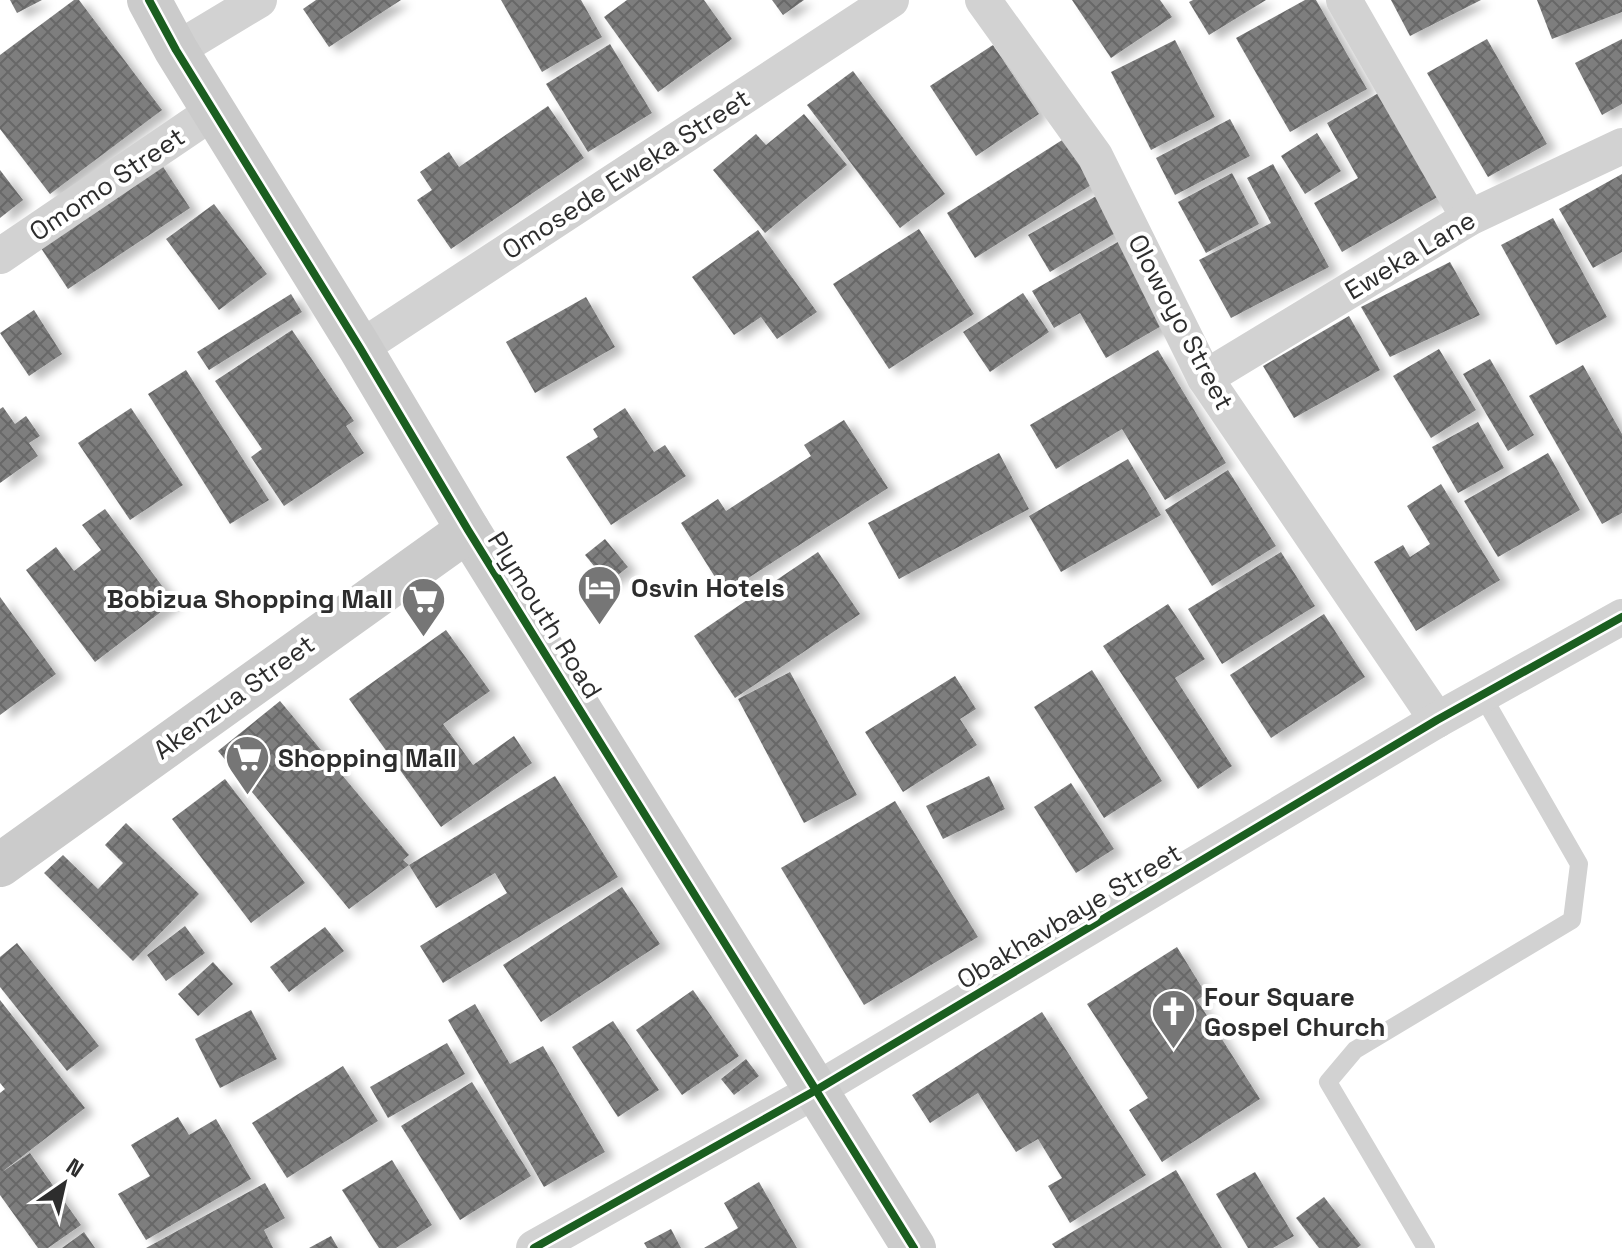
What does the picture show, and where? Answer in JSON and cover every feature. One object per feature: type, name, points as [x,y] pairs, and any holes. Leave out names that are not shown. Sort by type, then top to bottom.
[{"type":"street","name":"Plymouth Road","points":[[149,0],[176,50],[468,530],[914,1248]]},
{"type":"street","points":[[176,50],[259,0]]},
{"type":"street","name":"Omosede Eweka Street","points":[[360,348],[891,0]]},
{"type":"street","name":"Olowoyo Street","points":[[983,0],[1095,156],[1205,378],[1437,720]]},
{"type":"street","points":[[1344,0],[1469,218]]},
{"type":"street","name":"Omomo Street","points":[[0,256],[214,111]]},
{"type":"street","name":"Eweka Lane","points":[[1205,378],[1469,218],[1622,146]]},
{"type":"street","name":"Akenzua Street","points":[[0,865],[468,530]]},
{"type":"street","name":"Obakhavbaye Street","points":[[534,1248],[818,1089],[1437,720],[1622,617]]},
{"type":"lane","points":[[1426,1248],[1328,1082],[1355,1050],[1572,920],[1579,864],[1482,695]]},
{"type":"building","points":[[10,0],[42,0],[17,13]]},
{"type":"building","points":[[74,0],[79,0],[162,110],[50,194],[0,129],[0,55]]},
{"type":"building","points":[[316,0],[401,0],[329,47],[303,9]]},
{"type":"building","points":[[501,0],[581,0],[602,37],[542,72]]},
{"type":"building","points":[[627,0],[704,0],[732,39],[658,92],[604,17]]},
{"type":"building","points":[[772,0],[804,0],[783,15]]},
{"type":"building","points":[[1072,0],[1160,0],[1172,17],[1111,58]]},
{"type":"building","points":[[1266,0],[1209,35],[1189,2]]},
{"type":"building","points":[[1305,0],[1316,0],[1367,89],[1290,132],[1236,38]]},
{"type":"building","points":[[1391,0],[1481,0],[1410,36]]},
{"type":"building","points":[[1537,0],[1622,0],[1622,12],[1552,39]]},
{"type":"building","points":[[1487,39],[1547,144],[1488,177],[1427,73]]},
{"type":"building","points":[[1622,39],[1622,104],[1602,115],[1575,63]]},
{"type":"building","points":[[1175,40],[1215,117],[1151,150],[1111,72]]},
{"type":"building","points":[[610,44],[652,113],[588,152],[546,84]]},
{"type":"building","points":[[993,45],[1039,114],[976,156],[930,86]]},
{"type":"building","points":[[853,71],[945,194],[900,228],[807,105]]},
{"type":"building","points":[[1382,91],[1441,195],[1342,252],[1314,203],[1358,178],[1327,123]]},
{"type":"building","points":[[548,106],[584,158],[451,249],[417,200],[432,190],[420,172],[449,152],[459,167]]},
{"type":"building","points":[[804,114],[847,165],[765,233],[713,170],[756,134],[766,145]]},
{"type":"building","points":[[1230,119],[1250,156],[1175,195],[1156,158]]},
{"type":"building","points":[[1317,133],[1341,171],[1305,194],[1281,156]]},
{"type":"building","points":[[1067,137],[1096,182],[975,258],[947,213]]},
{"type":"building","points":[[158,159],[190,208],[68,289],[35,239]]},
{"type":"building","points":[[1273,164],[1329,267],[1231,318],[1199,260],[1271,223],[1247,178]]},
{"type":"building","points":[[0,170],[23,200],[0,218]]},
{"type":"building","points":[[1232,173],[1259,224],[1206,253],[1178,202]]},
{"type":"building","points":[[1622,174],[1622,252],[1593,268],[1559,209]]},
{"type":"building","points":[[1098,195],[1119,231],[1050,272],[1028,235]]},
{"type":"building","points":[[214,204],[267,274],[219,310],[166,239]]},
{"type":"building","points":[[1553,218],[1607,317],[1556,345],[1501,245]]},
{"type":"building","points":[[919,229],[974,314],[889,369],[833,284]]},
{"type":"building","points":[[758,230],[817,312],[777,339],[761,317],[734,335],[692,277]]},
{"type":"building","points":[[1123,239],[1170,321],[1106,358],[1080,313],[1054,328],[1032,291]]},
{"type":"building","points":[[1450,262],[1480,315],[1390,357],[1361,307]]},
{"type":"building","points":[[1023,293],[1049,332],[990,372],[963,332]]},
{"type":"building","points":[[291,294],[302,312],[209,370],[197,352]]},
{"type":"building","points":[[586,297],[615,347],[535,393],[506,342]]},
{"type":"building","points":[[34,310],[62,354],[29,376],[0,333]]},
{"type":"building","points":[[1349,316],[1380,370],[1294,418],[1263,366]]},
{"type":"building","points":[[292,330],[354,421],[346,426],[364,453],[284,506],[251,457],[262,449],[215,381]]},
{"type":"building","points":[[1439,349],[1476,410],[1431,438],[1393,376]]},
{"type":"building","points":[[1158,350],[1226,463],[1165,500],[1122,429],[1056,469],[1030,425]]},
{"type":"building","points":[[1490,359],[1534,435],[1508,451],[1463,374]]},
{"type":"building","points":[[1583,365],[1622,434],[1622,513],[1602,524],[1529,396]]},
{"type":"building","points":[[186,370],[269,500],[230,524],[148,394]]},
{"type":"building","points":[[3,407],[15,424],[26,416],[40,436],[29,443],[38,456],[0,483],[0,409]]},
{"type":"building","points":[[131,408],[183,485],[130,520],[78,443]]},
{"type":"building","points":[[625,408],[654,452],[665,445],[686,476],[611,525],[566,457],[598,437],[593,429]]},
{"type":"building","points":[[844,420],[888,488],[725,593],[681,523],[718,499],[726,511],[811,456],[804,445]]},
{"type":"building","points":[[1478,422],[1504,468],[1458,493],[1432,447]]},
{"type":"building","points":[[999,453],[1029,509],[899,579],[868,523]]},
{"type":"building","points":[[1548,453],[1580,510],[1498,557],[1464,501]]},
{"type":"building","points":[[1128,459],[1161,515],[1061,572],[1029,516]]},
{"type":"building","points":[[1228,470],[1276,546],[1212,586],[1165,510]]},
{"type":"building","points":[[1441,484],[1500,580],[1416,631],[1374,562],[1403,545],[1410,557],[1430,544],[1407,506]]},
{"type":"building","points":[[105,509],[174,602],[95,662],[26,570],[56,547],[74,571],[101,550],[82,525]]},
{"type":"building","points":[[605,539],[628,567],[608,583],[585,555]]},
{"type":"building","points":[[818,552],[860,614],[735,698],[694,636]]},
{"type":"building","points":[[1281,552],[1315,606],[1222,664],[1188,609]]},
{"type":"building","points":[[0,597],[56,674],[0,715]]},
{"type":"building","points":[[1168,604],[1205,659],[1175,678],[1232,766],[1198,789],[1103,646]]},
{"type":"building","points":[[1324,614],[1365,677],[1271,738],[1230,675]]},
{"type":"building","points":[[446,630],[490,691],[443,724],[473,765],[514,736],[532,763],[441,827],[349,699]]},
{"type":"building","points":[[1092,670],[1162,781],[1104,818],[1034,707]]},
{"type":"building","points":[[790,672],[857,795],[804,823],[738,699]]},
{"type":"building","points":[[955,676],[976,709],[960,719],[977,745],[903,792],[865,732]]},
{"type":"building","points":[[280,701],[409,855],[403,860],[409,865],[349,909],[218,751]]},
{"type":"building","points":[[555,776],[618,877],[443,983],[420,946],[507,893],[495,873],[436,908],[409,865]]},
{"type":"building","points":[[989,776],[1005,809],[943,839],[926,806]]},
{"type":"building","points":[[225,779],[305,883],[251,923],[172,819]]},
{"type":"building","points":[[1071,783],[1114,849],[1076,873],[1034,807]]},
{"type":"building","points":[[895,801],[978,937],[864,1005],[781,868]]},
{"type":"building","points":[[126,823],[199,894],[133,961],[44,873],[63,855],[98,889],[123,863],[105,845]]},
{"type":"building","points":[[622,887],[660,944],[541,1022],[503,965]]},
{"type":"building","points":[[185,926],[205,953],[166,981],[147,955]]},
{"type":"building","points":[[325,927],[344,951],[289,992],[270,967]]},
{"type":"building","points":[[17,943],[99,1046],[67,1071],[0,987],[0,957]]},
{"type":"building","name":"Four Square Gospel Church","points":[[1177,947],[1206,994],[1197,1000],[1260,1099],[1162,1162],[1129,1110],[1148,1098],[1087,1004]]},
{"type":"building","points":[[213,962],[233,984],[198,1016],[178,994]]},
{"type":"building","points":[[693,990],[739,1056],[682,1095],[636,1030]]},
{"type":"building","points":[[0,1000],[85,1108],[2,1172],[30,1153],[81,1225],[48,1248],[38,1248],[0,1195],[0,1093],[5,1089],[0,1083]]},
{"type":"building","points":[[475,1004],[510,1064],[543,1046],[605,1152],[544,1187],[448,1020]]},
{"type":"building","points":[[251,1010],[277,1059],[220,1088],[195,1039]]},
{"type":"building","points":[[1042,1012],[1146,1175],[1070,1223],[1048,1186],[1062,1178],[1038,1139],[1016,1152],[978,1093],[930,1123],[912,1095]]},
{"type":"building","points":[[613,1021],[659,1090],[618,1117],[572,1047]]},
{"type":"building","points":[[447,1043],[465,1074],[388,1118],[370,1087]]},
{"type":"building","points":[[746,1059],[759,1076],[734,1095],[721,1079]]},
{"type":"building","points":[[343,1066],[378,1121],[287,1178],[252,1123]]},
{"type":"building","points":[[472,1082],[531,1176],[460,1220],[401,1126]]},
{"type":"building","points":[[178,1117],[189,1135],[216,1119],[251,1179],[146,1240],[118,1194],[150,1176],[131,1145]]},
{"type":"building","points":[[392,1160],[432,1225],[396,1248],[379,1248],[342,1190]]},
{"type":"building","points":[[1176,1170],[1222,1248],[1055,1248],[1052,1244]]},
{"type":"building","points":[[1255,1172],[1294,1236],[1273,1248],[1248,1248],[1216,1194]]},
{"type":"building","points":[[759,1182],[797,1248],[704,1248],[738,1228],[724,1203]]},
{"type":"building","points":[[265,1183],[285,1218],[264,1230],[273,1248],[146,1248]]},
{"type":"building","points":[[1324,1197],[1361,1245],[1357,1248],[1319,1248],[1296,1218]]},
{"type":"building","points":[[671,1229],[681,1248],[647,1248],[644,1243]]},
{"type":"building","points":[[84,1232],[95,1248],[62,1248]]},
{"type":"building","points":[[331,1236],[338,1248],[309,1248]]},
{"type":"cycle path","points":[[149,0],[176,50],[468,530],[914,1248]]},
{"type":"cycle path","points":[[534,1248],[818,1089],[1437,720],[1622,617]]},
{"type":"place","name":"Osvin Hotels","points":[[600,627]]},
{"type":"place","name":"Bobizua Shopping Mall","points":[[424,638]]},
{"type":"place","name":"Shopping Mall","points":[[247,797]]},
{"type":"place","name":"Four Square Gospel Church","points":[[1173,1051]]}]
